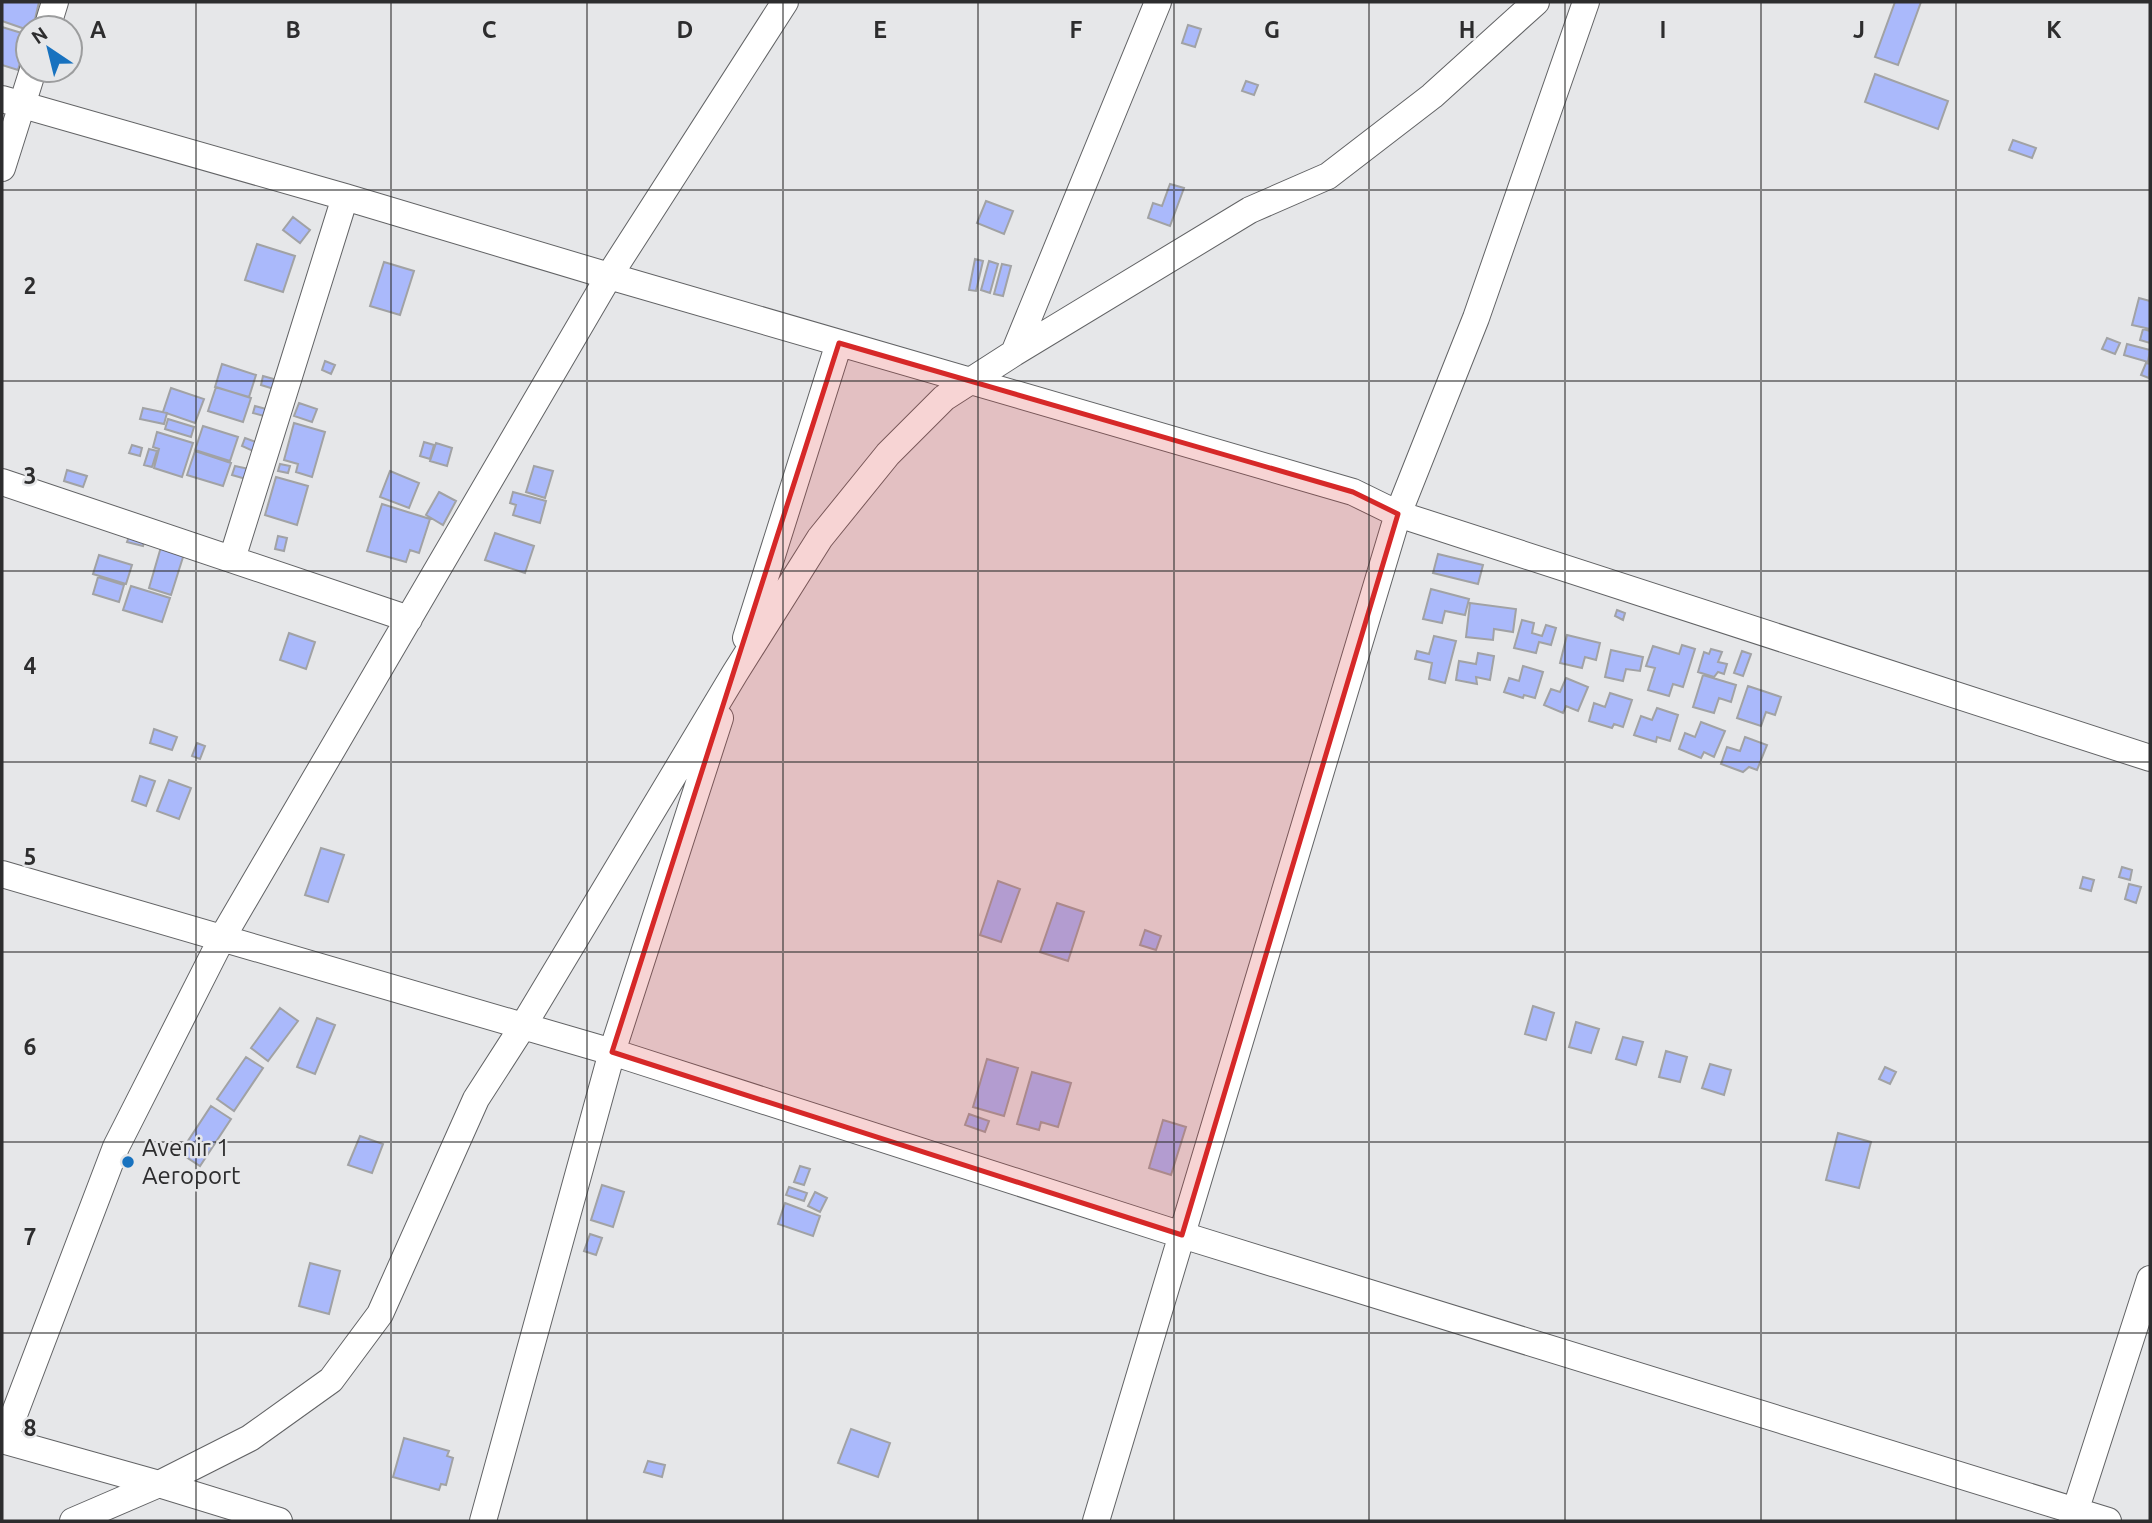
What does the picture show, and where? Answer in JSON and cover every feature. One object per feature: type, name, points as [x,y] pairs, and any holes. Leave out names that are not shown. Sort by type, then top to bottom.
[{"type":"street","points":[[279,1521],[3,1440],[117,1147],[222,938],[609,276],[785,2]]},
{"type":"street","points":[[1014,353],[1158,2]]},
{"type":"street","points":[[73,1521],[159,1484],[250,1438],[331,1380],[380,1314],[476,1099],[820,538],[879,464],[944,398],[1014,353],[1250,210],[1328,176],[1432,96],[1536,2]]},
{"type":"street","points":[[1096,1521],[1398,514],[1476,318],[1586,2]]},
{"type":"street","points":[[2,169],[12,102],[24,84]]},
{"type":"street","points":[[12,102],[1353,492],[1398,514],[2150,758]]},
{"type":"street","points":[[232,559],[345,197]]},
{"type":"street","points":[[483,1521],[612,1052],[839,343]]},
{"type":"street","points":[[2,482],[409,619]]},
{"type":"street","points":[[2,874],[612,1052],[2073,1516],[2108,1521]]},
{"type":"street","points":[[2073,1516],[2150,1279]]},
{"type":"highlighted area","points":[[839,343],[1353,492],[1398,514],[1182,1235],[612,1052]]},
{"type":"building","points":[[2,2],[39,2],[36,14],[14,14],[14,25],[2,21]]},
{"type":"building","points":[[1895,2],[1921,2],[1898,65],[1875,57]]},
{"type":"building","points":[[1188,25],[1201,29],[1195,47],[1182,43]]},
{"type":"building","points":[[2,27],[14,31],[14,69],[2,65]]},
{"type":"building","points":[[1875,74],[1948,101],[1938,129],[1865,102]]},
{"type":"building","points":[[1246,81],[1258,85],[1254,95],[1242,91]]},
{"type":"building","points":[[2013,140],[2036,148],[2032,158],[2009,150]]},
{"type":"building","points":[[1170,184],[1184,188],[1170,226],[1148,218],[1153,203],[1162,206]]},
{"type":"building","points":[[986,201],[1013,211],[1004,234],[977,223]]},
{"type":"building","points":[[293,217],[310,230],[300,243],[283,230]]},
{"type":"building","points":[[257,244],[295,256],[283,292],[245,280]]},
{"type":"building","points":[[975,259],[983,261],[976,291],[969,290]]},
{"type":"building","points":[[989,261],[998,264],[990,293],[981,290]]},
{"type":"building","points":[[384,262],[414,271],[400,315],[370,306]]},
{"type":"building","points":[[1002,264],[1011,266],[1003,296],[994,294]]},
{"type":"building","points":[[2139,298],[2150,301],[2150,329],[2132,325]]},
{"type":"building","points":[[2143,329],[2150,331],[2150,343],[2140,340]]},
{"type":"building","points":[[2107,338],[2120,343],[2115,354],[2102,349]]},
{"type":"building","points":[[2127,344],[2150,350],[2148,362],[2124,355]]},
{"type":"building","points":[[325,361],[335,365],[331,374],[322,370]]},
{"type":"building","points":[[2146,363],[2150,364],[2149,378],[2141,375]]},
{"type":"building","points":[[222,364],[256,375],[249,397],[215,387]]},
{"type":"building","points":[[263,376],[277,380],[274,389],[261,385]]},
{"type":"building","points":[[216,387],[251,398],[243,422],[208,411]]},
{"type":"building","points":[[171,388],[204,399],[195,423],[163,412]]},
{"type":"building","points":[[299,403],[317,409],[312,422],[294,416]]},
{"type":"building","points":[[255,406],[266,409],[264,416],[253,413]]},
{"type":"building","points":[[143,408],[167,413],[164,424],[140,419]]},
{"type":"building","points":[[168,419],[194,427],[191,437],[165,429]]},
{"type":"building","points":[[294,423],[325,432],[312,477],[296,472],[298,464],[284,460]]},
{"type":"building","points":[[203,426],[238,437],[230,461],[195,450]]},
{"type":"building","points":[[157,432],[193,443],[182,477],[154,468],[159,449],[153,447]]},
{"type":"building","points":[[245,438],[256,442],[253,451],[242,446]]},
{"type":"building","points":[[424,442],[434,445],[430,459],[420,456]]},
{"type":"building","points":[[436,443],[452,448],[447,466],[430,461]]},
{"type":"building","points":[[132,445],[142,448],[140,456],[129,453]]},
{"type":"building","points":[[149,449],[157,451],[152,467],[144,465]]},
{"type":"building","points":[[195,451],[231,463],[223,486],[187,475]]},
{"type":"building","points":[[280,464],[290,466],[288,473],[278,471]]},
{"type":"building","points":[[235,466],[249,469],[246,479],[232,475]]},
{"type":"building","points":[[534,466],[553,471],[545,498],[526,492]]},
{"type":"building","points":[[67,470],[87,476],[83,487],[64,481]]},
{"type":"building","points":[[390,471],[419,483],[409,508],[380,497]]},
{"type":"building","points":[[276,477],[308,486],[297,525],[265,515]]},
{"type":"building","points":[[439,492],[456,501],[443,525],[426,515]]},
{"type":"building","points":[[513,492],[546,501],[540,523],[513,515],[516,505],[510,503]]},
{"type":"building","points":[[382,504],[430,519],[419,553],[410,550],[406,562],[367,551]]},
{"type":"building","points":[[131,531],[146,535],[143,546],[127,542]]},
{"type":"building","points":[[495,533],[534,546],[525,573],[485,560]]},
{"type":"building","points":[[278,536],[287,538],[284,551],[275,549]]},
{"type":"building","points":[[161,547],[184,554],[171,595],[149,588]]},
{"type":"building","points":[[1438,554],[1483,565],[1478,584],[1433,573]]},
{"type":"building","points":[[99,555],[132,565],[126,584],[93,574]]},
{"type":"building","points":[[98,577],[124,585],[119,602],[93,594]]},
{"type":"building","points":[[131,586],[170,598],[162,622],[123,610]]},
{"type":"building","points":[[1431,589],[1469,599],[1465,615],[1445,611],[1442,623],[1423,619]]},
{"type":"building","points":[[1470,603],[1516,609],[1513,632],[1494,629],[1493,640],[1466,637]]},
{"type":"building","points":[[1617,610],[1625,613],[1623,620],[1615,616]]},
{"type":"building","points":[[1522,620],[1534,623],[1532,633],[1542,636],[1546,625],[1556,628],[1551,645],[1539,642],[1536,653],[1514,648]]},
{"type":"building","points":[[289,633],[315,642],[306,669],[280,660]]},
{"type":"building","points":[[1567,635],[1600,643],[1596,660],[1585,657],[1582,668],[1560,663]]},
{"type":"building","points":[[1434,636],[1456,641],[1445,683],[1429,679],[1432,663],[1415,659],[1417,651],[1429,654]]},
{"type":"building","points":[[1682,645],[1695,649],[1683,687],[1673,684],[1669,696],[1648,690],[1655,668],[1646,666],[1653,646],[1679,654]]},
{"type":"building","points":[[1711,649],[1722,652],[1718,662],[1727,664],[1724,674],[1718,672],[1714,677],[1698,672],[1704,652],[1709,654]]},
{"type":"building","points":[[1611,650],[1643,657],[1640,671],[1626,669],[1623,681],[1605,677]]},
{"type":"building","points":[[1742,651],[1751,654],[1743,676],[1734,673]]},
{"type":"building","points":[[1478,653],[1494,656],[1490,680],[1476,677],[1477,684],[1456,680],[1459,661],[1476,664]]},
{"type":"building","points":[[1523,666],[1543,672],[1535,698],[1524,695],[1523,698],[1504,692],[1509,678],[1519,681]]},
{"type":"building","points":[[1703,675],[1736,685],[1731,702],[1719,698],[1714,713],[1693,707]]},
{"type":"building","points":[[1566,678],[1588,687],[1578,711],[1566,706],[1563,713],[1544,705],[1551,689],[1560,692]]},
{"type":"building","points":[[1748,686],[1781,697],[1775,715],[1766,712],[1761,726],[1737,718]]},
{"type":"building","points":[[1610,693],[1632,700],[1623,727],[1614,724],[1612,728],[1589,721],[1594,703],[1605,707]]},
{"type":"building","points":[[1657,708],[1678,715],[1670,741],[1657,737],[1656,742],[1634,735],[1641,716],[1652,720]]},
{"type":"building","points":[[1701,722],[1725,731],[1714,757],[1704,752],[1701,758],[1679,749],[1685,733],[1695,737]]},
{"type":"building","points":[[154,729],[177,737],[172,750],[150,743]]},
{"type":"building","points":[[1745,737],[1767,745],[1757,770],[1749,767],[1743,772],[1721,764],[1727,747],[1740,751]]},
{"type":"building","points":[[197,743],[205,746],[200,759],[192,756]]},
{"type":"building","points":[[140,776],[155,781],[146,806],[132,801]]},
{"type":"building","points":[[169,780],[191,788],[179,819],[157,811]]},
{"type":"building","points":[[321,848],[344,855],[328,902],[305,895]]},
{"type":"building","points":[[2122,867],[2132,870],[2130,880],[2119,877]]},
{"type":"building","points":[[2083,877],[2094,880],[2091,891],[2080,888]]},
{"type":"building","points":[[998,881],[1020,889],[1001,942],[980,935]]},
{"type":"building","points":[[2129,884],[2141,887],[2136,903],[2125,899]]},
{"type":"building","points":[[1057,903],[1084,912],[1068,961],[1040,952]]},
{"type":"building","points":[[1145,930],[1161,936],[1156,950],[1140,945]]},
{"type":"building","points":[[1533,1006],[1554,1013],[1546,1040],[1525,1034]]},
{"type":"building","points":[[280,1008],[298,1021],[268,1061],[251,1048]]},
{"type":"building","points":[[317,1018],[335,1025],[315,1074],[297,1067]]},
{"type":"building","points":[[1576,1022],[1599,1029],[1591,1053],[1569,1047]]},
{"type":"building","points":[[1623,1037],[1643,1042],[1636,1065],[1616,1059]]},
{"type":"building","points":[[1666,1051],[1687,1057],[1680,1082],[1659,1077]]},
{"type":"building","points":[[246,1057],[263,1068],[234,1111],[217,1099]]},
{"type":"building","points":[[987,1059],[1018,1068],[1004,1116],[973,1107]]},
{"type":"building","points":[[1710,1064],[1731,1070],[1724,1095],[1702,1088]]},
{"type":"building","points":[[1885,1067],[1896,1072],[1890,1084],[1879,1079]]},
{"type":"building","points":[[1032,1072],[1071,1083],[1058,1127],[1041,1122],[1039,1130],[1017,1124]]},
{"type":"building","points":[[211,1106],[231,1119],[200,1166],[180,1153]]},
{"type":"building","points":[[969,1114],[989,1121],[985,1132],[965,1125]]},
{"type":"building","points":[[1163,1120],[1186,1127],[1171,1175],[1149,1168]]},
{"type":"building","points":[[1838,1133],[1871,1142],[1859,1188],[1826,1180]]},
{"type":"building","points":[[360,1136],[383,1144],[372,1173],[348,1165]]},
{"type":"building","points":[[800,1166],[810,1169],[804,1185],[794,1182]]},
{"type":"building","points":[[602,1185],[624,1192],[613,1227],[591,1220]]},
{"type":"building","points":[[789,1187],[807,1193],[804,1201],[786,1195]]},
{"type":"building","points":[[815,1192],[827,1198],[820,1212],[808,1206]]},
{"type":"building","points":[[785,1203],[820,1216],[813,1236],[778,1224]]},
{"type":"building","points":[[590,1234],[602,1238],[596,1255],[584,1251]]},
{"type":"building","points":[[310,1263],[340,1271],[329,1314],[299,1306]]},
{"type":"building","points":[[851,1429],[890,1443],[878,1477],[838,1463]]},
{"type":"building","points":[[404,1438],[449,1451],[447,1456],[453,1458],[446,1485],[441,1484],[439,1490],[393,1477]]},
{"type":"building","points":[[648,1461],[665,1465],[662,1477],[644,1472]]},
{"type":"place","name":"Avenir 1 Aeroport","points":[[128,1162]]}]
